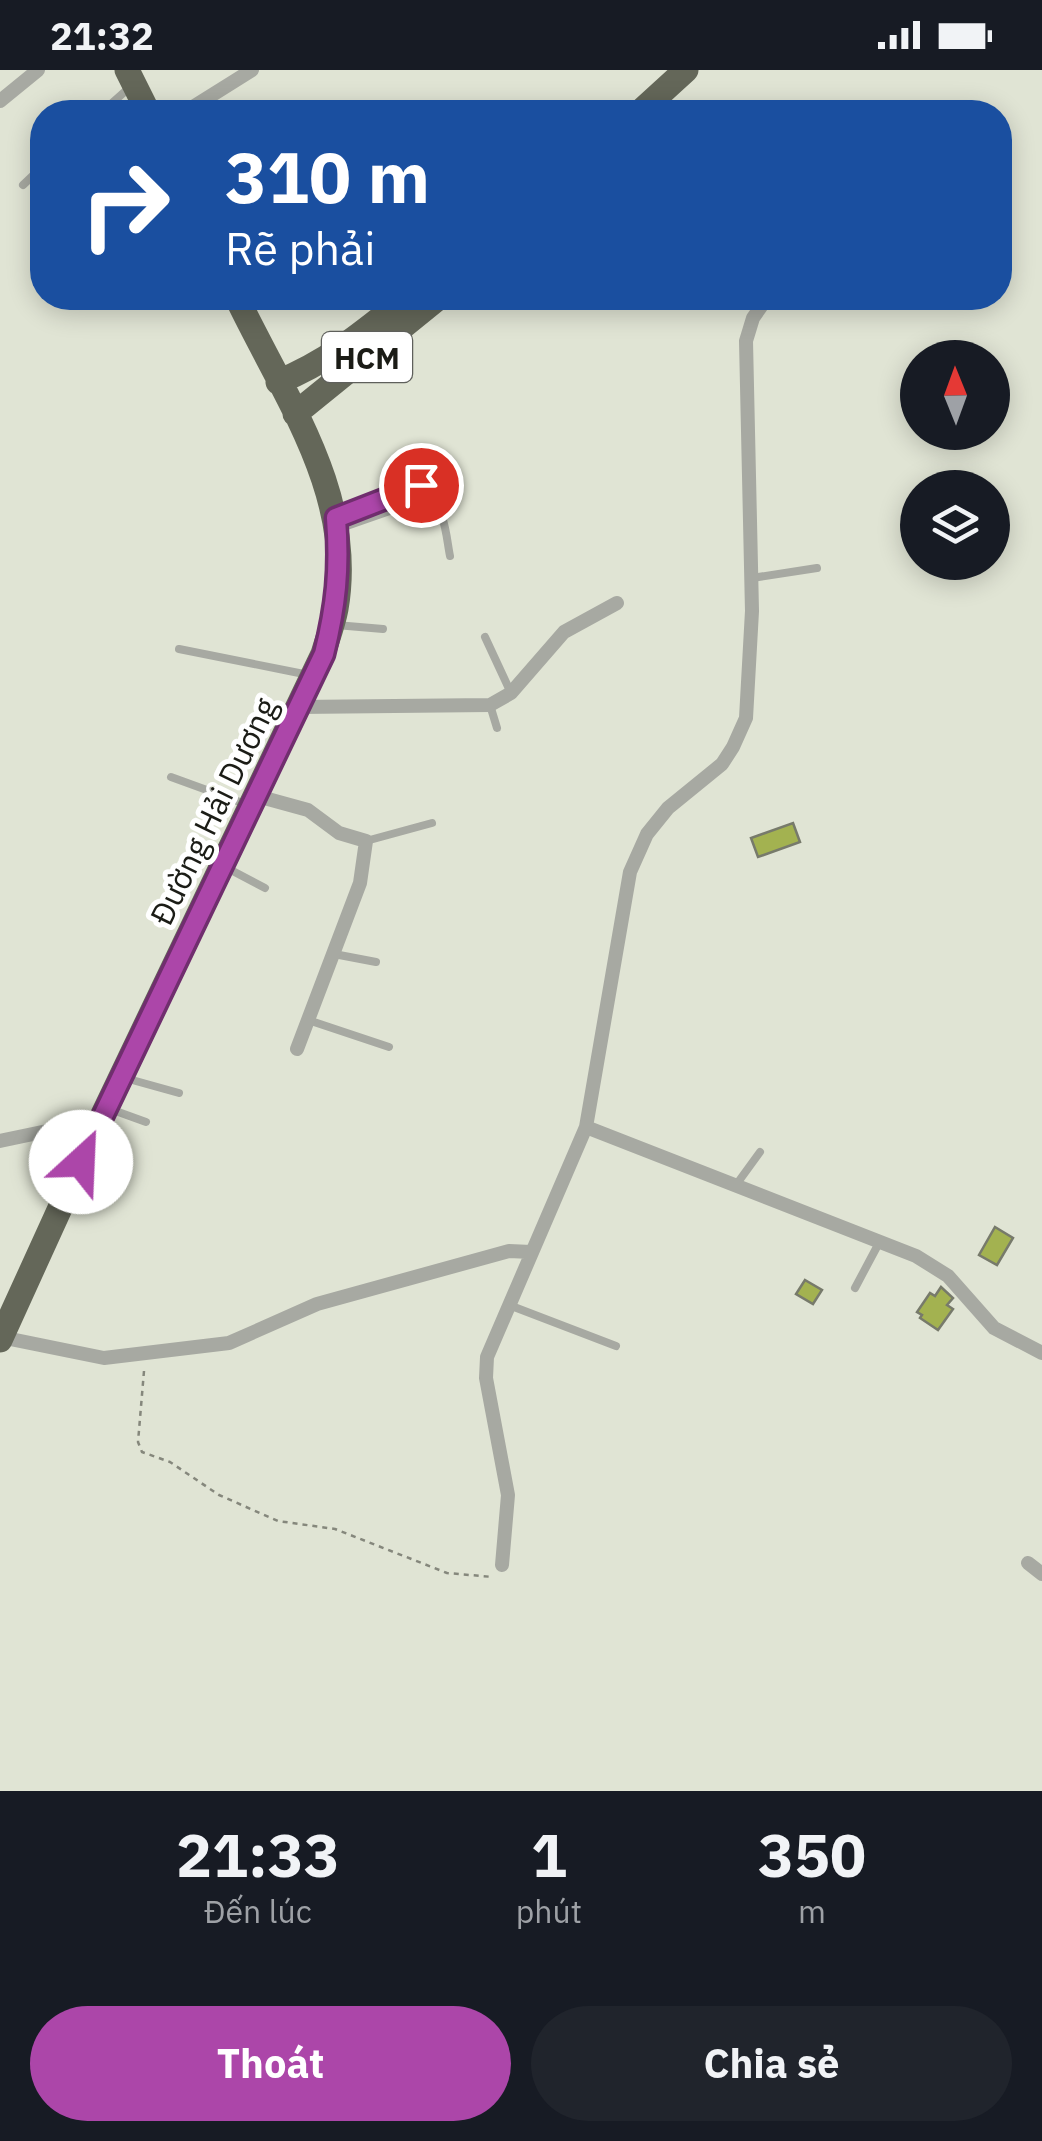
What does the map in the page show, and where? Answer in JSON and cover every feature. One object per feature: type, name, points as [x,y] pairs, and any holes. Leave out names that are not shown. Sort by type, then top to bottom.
[{"type":"highway","points":[[653,100],[686,70]]},
{"type":"highway","points":[[132,74],[143,100]]},
{"type":"highway","name":"Đường Hải Dương","points":[[1,1338],[101,1117],[324,654],[336,609],[336,524],[324,473],[243,310]]},
{"type":"highway","name":"HCM","points":[[278,382],[337,353],[391,310]]},
{"type":"highway","name":"HCM","points":[[295,414],[423,310]]},
{"type":"street","points":[[0,100],[38,70]]},
{"type":"street","points":[[204,100],[252,70]]},
{"type":"street","points":[[502,1565],[508,1495],[486,1366],[530,1252],[586,1127],[636,852],[668,808],[722,764],[746,718],[752,578],[746,342],[748,329],[760,310]]},
{"type":"street","points":[[298,707],[490,705],[511,692],[564,632],[617,603]]},
{"type":"street","points":[[255,801],[308,810],[343,835],[366,841],[360,882],[297,1048]]},
{"type":"street","points":[[0,1141],[101,1117]]},
{"type":"street","points":[[586,1127],[935,1266],[994,1328],[1042,1353]]},
{"type":"street","points":[[1,1338],[88,1356],[229,1343],[317,1304],[509,1250],[530,1252]]},
{"type":"street","points":[[1028,1563],[1042,1574]]},
{"type":"lane","points":[[111,100],[132,74]]},
{"type":"lane","points":[[23,185],[30,178]]},
{"type":"lane","points":[[336,524],[421,485]]},
{"type":"lane","points":[[336,524],[427,498],[436,503],[441,514],[450,556]]},
{"type":"lane","points":[[752,578],[817,568]]},
{"type":"lane","points":[[331,625],[383,628]]},
{"type":"lane","points":[[485,638],[511,692]]},
{"type":"lane","points":[[180,649],[313,676]]},
{"type":"lane","points":[[490,705],[497,728]]},
{"type":"lane","points":[[171,777],[255,801]]},
{"type":"lane","points":[[366,841],[432,824]]},
{"type":"lane","points":[[223,866],[265,888]]},
{"type":"lane","points":[[334,954],[376,962]]},
{"type":"lane","points":[[308,1020],[389,1047]]},
{"type":"lane","points":[[121,1076],[179,1094]]},
{"type":"lane","points":[[101,1117],[146,1122]]},
{"type":"lane","points":[[736,1185],[760,1152]]},
{"type":"lane","points":[[855,1288],[880,1242]]},
{"type":"lane","points":[[509,1305],[616,1346]]},
{"type":"path","points":[[141,1354],[144,1370],[138,1448],[142,1452],[170,1462],[219,1495],[278,1521],[335,1530],[447,1573],[493,1577],[501,1572],[502,1565]]},
{"type":"building","points":[[793,823],[800,842],[758,857],[751,838]]},
{"type":"building","points":[[995,1227],[1013,1238],[997,1265],[979,1255]]},
{"type":"building","points":[[805,1280],[822,1290],[813,1304],[796,1294]]},
{"type":"building","points":[[941,1287],[953,1298],[947,1305],[953,1309],[938,1330],[917,1312],[930,1293],[935,1296]]},
{"type":"route","points":[[81,1162],[324,654],[336,609],[336,518],[421,485]]}]
